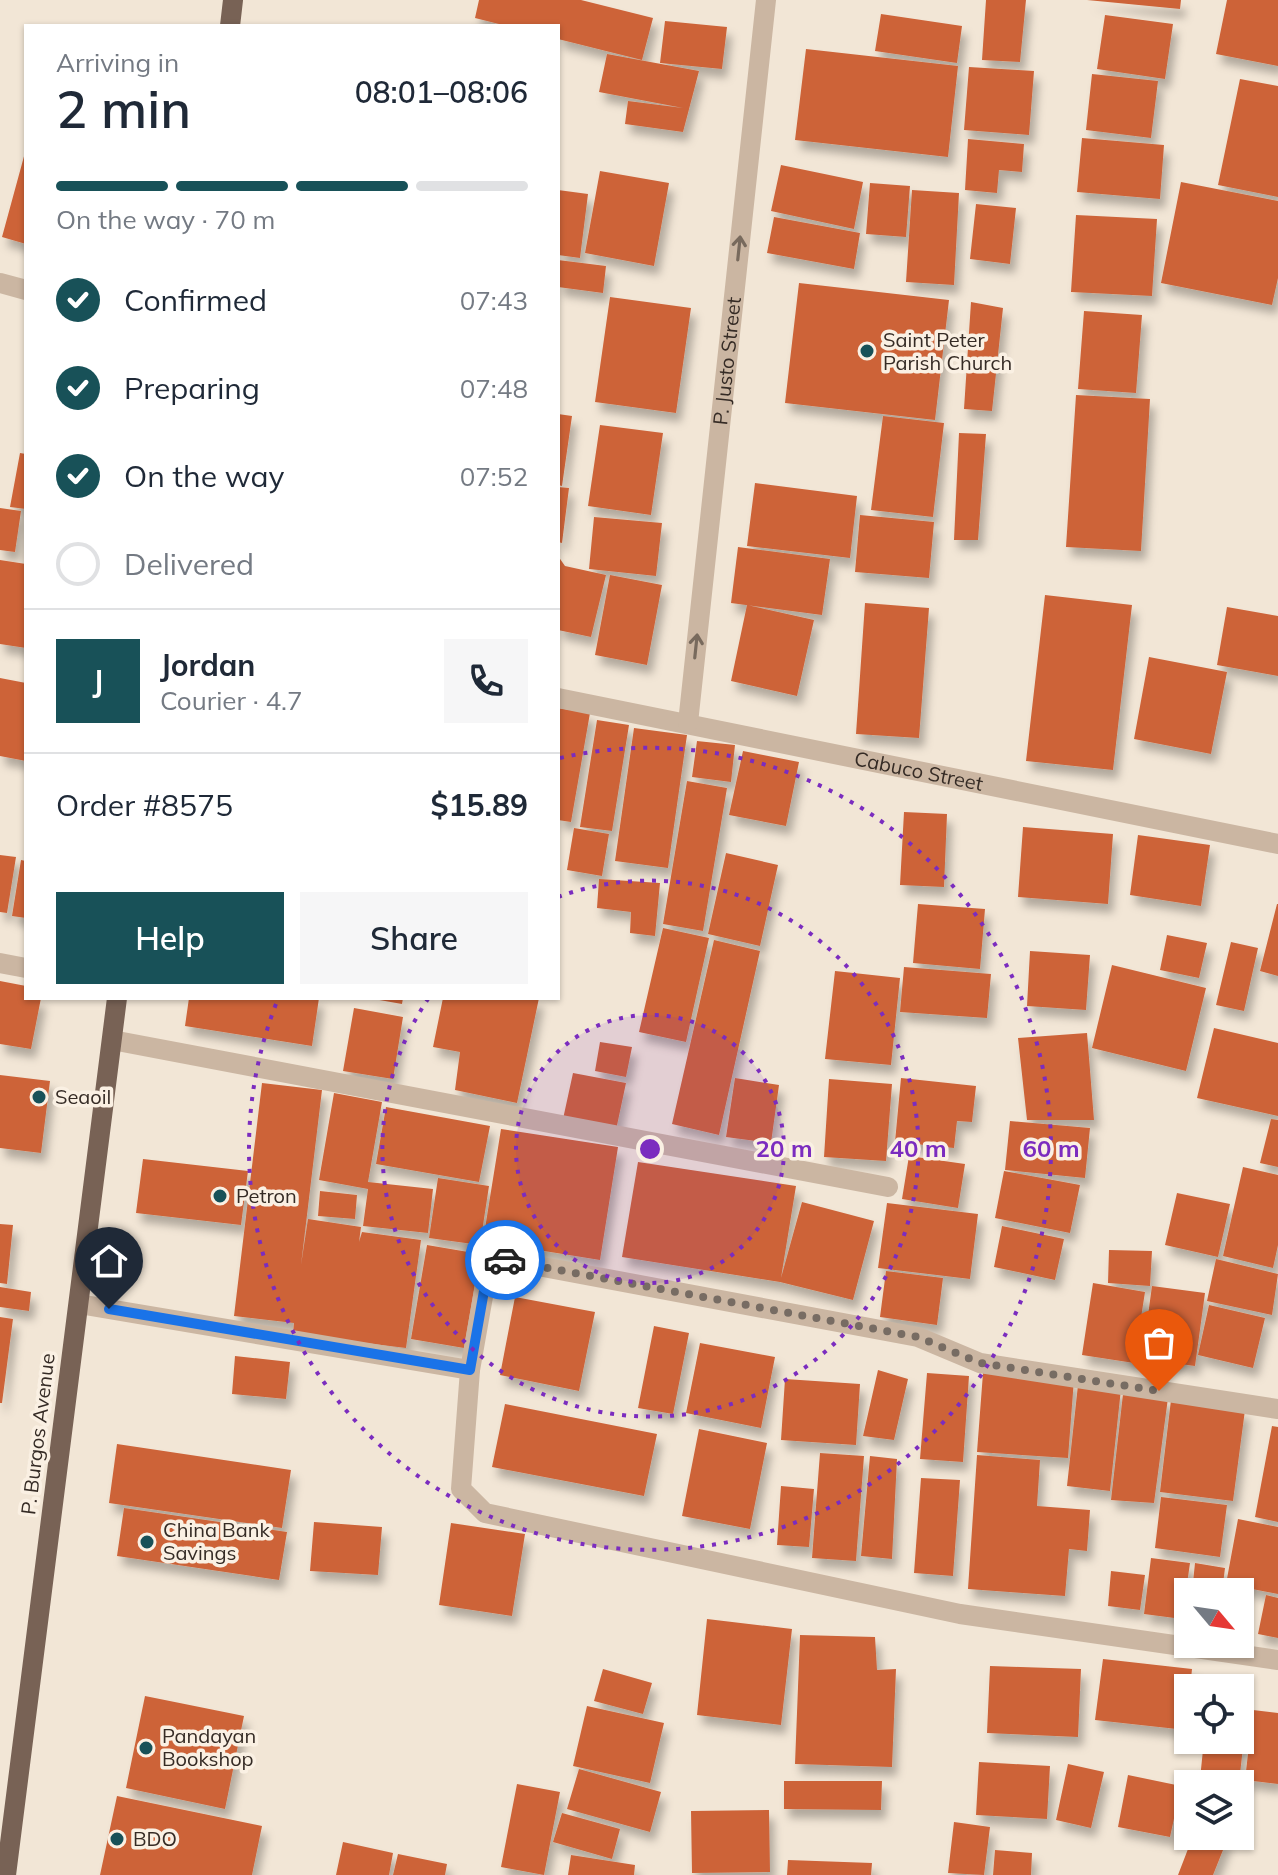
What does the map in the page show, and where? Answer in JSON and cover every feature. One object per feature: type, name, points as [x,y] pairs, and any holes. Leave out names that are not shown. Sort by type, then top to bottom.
[{"type":"main road","points":[[230,24],[233,0]]},
{"type":"main road","name":"P. Burgos Avenue","points":[[6,1875],[117,1000]]},
{"type":"street","name":"P. Justo Street","points":[[688,723],[766,0]]},
{"type":"street","points":[[0,283],[24,289]]},
{"type":"street","name":"Cabuco Street","points":[[560,698],[1278,844]]},
{"type":"street","points":[[0,963],[24,968]]},
{"type":"street","points":[[112,1040],[888,1187]]},
{"type":"street","points":[[1278,1409],[980,1363],[918,1337],[490,1257],[470,1370],[461,1489],[485,1513],[960,1614],[1278,1660]]},
{"type":"street","points":[[79,1304],[470,1370]]},
{"type":"building","points":[[479,0],[581,0],[653,18],[642,60],[560,40],[560,24],[499,24],[475,18]]},
{"type":"building","points":[[986,0],[1026,0],[1020,62],[982,60]]},
{"type":"building","points":[[1087,0],[1181,0],[1180,9]]},
{"type":"building","points":[[1227,0],[1278,0],[1278,66],[1216,54]]},
{"type":"building","points":[[881,14],[962,26],[957,63],[875,51]]},
{"type":"building","points":[[1105,15],[1173,24],[1165,79],[1097,69]]},
{"type":"building","points":[[665,21],[727,27],[722,69],[660,63]]},
{"type":"building","points":[[806,49],[958,66],[948,157],[795,140]]},
{"type":"building","points":[[607,54],[699,71],[683,132],[625,124],[628,101],[683,108],[599,92]]},
{"type":"building","points":[[969,67],[1034,71],[1029,135],[964,130]]},
{"type":"building","points":[[1092,74],[1158,81],[1151,138],[1086,130]]},
{"type":"building","points":[[1240,79],[1278,86],[1278,197],[1218,185]]},
{"type":"building","points":[[1082,138],[1164,145],[1160,199],[1077,192]]},
{"type":"building","points":[[968,139],[1024,144],[1022,172],[999,170],[997,193],[965,190]]},
{"type":"building","points":[[24,156],[24,243],[2,237]]},
{"type":"building","points":[[781,165],[863,182],[854,229],[771,211]]},
{"type":"building","points":[[600,171],[669,183],[654,266],[585,253]]},
{"type":"building","points":[[1181,182],[1278,201],[1278,278],[1272,305],[1161,283]]},
{"type":"building","points":[[870,183],[910,186],[906,237],[866,234]]},
{"type":"building","points":[[560,190],[588,194],[580,258],[560,255]]},
{"type":"building","points":[[912,190],[959,193],[954,285],[906,282]]},
{"type":"building","points":[[976,204],[1016,208],[1010,264],[970,259]]},
{"type":"building","points":[[1076,215],[1157,219],[1152,296],[1071,292]]},
{"type":"building","points":[[774,217],[860,233],[854,269],[767,253]]},
{"type":"building","points":[[560,260],[606,266],[603,293],[560,287]]},
{"type":"building","name":"Saint Peter Parish Church","points":[[799,283],[949,300],[935,420],[785,403]]},
{"type":"building","points":[[610,297],[691,308],[676,413],[595,402]]},
{"type":"building","points":[[971,302],[1003,308],[992,411],[964,409]]},
{"type":"building","points":[[1084,311],[1142,315],[1136,393],[1078,389]]},
{"type":"building","points":[[1076,395],[1150,399],[1141,551],[1066,547]]},
{"type":"building","points":[[560,414],[572,416],[560,486]]},
{"type":"building","points":[[883,416],[944,423],[933,517],[871,510]]},
{"type":"building","points":[[600,425],[663,433],[651,515],[588,506]]},
{"type":"building","points":[[959,433],[986,434],[978,540],[954,540]]},
{"type":"building","points":[[20,453],[24,454],[24,509],[10,507]]},
{"type":"building","points":[[755,483],[857,496],[850,558],[747,546]]},
{"type":"building","points":[[560,487],[569,488],[560,542]]},
{"type":"building","points":[[0,508],[21,511],[15,552],[0,550]]},
{"type":"building","points":[[860,515],[934,522],[929,578],[855,572]]},
{"type":"building","points":[[594,517],[662,523],[656,576],[589,569]]},
{"type":"building","points":[[738,547],[830,559],[822,615],[731,603]]},
{"type":"building","points":[[560,559],[565,566],[606,575],[591,637],[560,630]]},
{"type":"building","points":[[0,560],[24,564],[24,648],[0,644]]},
{"type":"building","points":[[610,575],[662,585],[647,665],[595,655]]},
{"type":"building","points":[[1045,595],[1132,605],[1113,770],[1026,761]]},
{"type":"building","points":[[865,603],[929,608],[919,738],[856,734]]},
{"type":"building","points":[[747,605],[814,620],[797,696],[731,681]]},
{"type":"building","points":[[1227,607],[1278,616],[1278,676],[1217,665]]},
{"type":"building","points":[[1149,657],[1227,672],[1211,754],[1134,739]]},
{"type":"building","points":[[0,678],[24,683],[24,761],[0,756]]},
{"type":"building","points":[[560,708],[590,713],[571,822],[560,820]]},
{"type":"building","points":[[597,720],[629,725],[612,831],[580,827]]},
{"type":"building","points":[[634,728],[687,735],[668,868],[615,861]]},
{"type":"building","points":[[697,741],[735,745],[731,782],[692,777]]},
{"type":"building","points":[[743,751],[799,762],[786,826],[729,815]]},
{"type":"building","points":[[687,781],[727,788],[703,931],[663,924]]},
{"type":"building","points":[[904,812],[947,814],[944,887],[900,885]]},
{"type":"building","points":[[1023,827],[1113,834],[1108,904],[1018,897]]},
{"type":"building","points":[[574,828],[609,834],[602,876],[567,870]]},
{"type":"building","points":[[1138,835],[1210,845],[1201,906],[1130,895]]},
{"type":"building","points":[[726,853],[778,865],[760,946],[708,934]]},
{"type":"building","points":[[0,855],[16,857],[7,913],[0,912]]},
{"type":"building","points":[[21,860],[24,861],[24,918],[12,916]]},
{"type":"building","points":[[599,879],[660,883],[655,936],[630,933],[631,912],[597,908]]},
{"type":"building","points":[[918,904],[985,909],[980,969],[913,963]]},
{"type":"building","points":[[1278,904],[1278,976],[1260,971]]},
{"type":"building","points":[[663,928],[709,938],[686,1042],[639,1032]]},
{"type":"building","points":[[1167,935],[1207,943],[1199,978],[1160,970]]},
{"type":"building","points":[[714,940],[760,951],[719,1135],[672,1124]]},
{"type":"building","points":[[1231,942],[1258,948],[1244,1011],[1216,1005]]},
{"type":"building","points":[[1030,951],[1090,955],[1086,1010],[1027,1006]]},
{"type":"building","points":[[1112,965],[1206,988],[1186,1071],[1092,1048]]},
{"type":"building","points":[[904,967],[991,974],[987,1018],[900,1012]]},
{"type":"building","points":[[835,971],[900,978],[891,1065],[825,1059]]},
{"type":"building","points":[[0,981],[24,986],[24,1000],[41,1000],[31,1049],[0,1044]]},
{"type":"building","points":[[189,1000],[319,1000],[312,1046],[185,1026]]},
{"type":"building","points":[[379,1000],[403,1000],[402,1004]]},
{"type":"building","points":[[443,1000],[539,1000],[517,1103],[455,1090],[460,1052],[433,1047]]},
{"type":"building","points":[[354,1008],[403,1017],[393,1079],[343,1071]]},
{"type":"building","points":[[1214,1028],[1278,1043],[1278,1116],[1197,1098]]},
{"type":"building","points":[[1087,1033],[1094,1120],[1027,1120],[1018,1038]]},
{"type":"building","points":[[600,1042],[632,1047],[626,1077],[595,1071]]},
{"type":"building","points":[[573,1073],[626,1083],[616,1130],[563,1119]]},
{"type":"building","points":[[0,1075],[50,1081],[41,1153],[0,1148]]},
{"type":"building","points":[[735,1078],[779,1085],[771,1143],[726,1137]]},
{"type":"building","points":[[901,1078],[976,1086],[972,1122],[957,1121],[954,1148],[895,1142]]},
{"type":"building","points":[[829,1079],[892,1084],[886,1161],[824,1157]]},
{"type":"building","points":[[262,1083],[322,1090],[301,1265],[308,1219],[361,1227],[359,1242],[362,1232],[421,1240],[406,1348],[293,1334],[294,1323],[234,1316]]},
{"type":"building","points":[[334,1093],[382,1102],[368,1182],[433,1189],[428,1233],[363,1226],[368,1189],[319,1180]]},
{"type":"building","points":[[386,1107],[490,1126],[479,1182],[376,1164]]},
{"type":"building","points":[[1271,1119],[1278,1120],[1278,1167],[1260,1163]]},
{"type":"building","points":[[1010,1121],[1090,1128],[1085,1178],[1005,1170]]},
{"type":"building","points":[[501,1129],[618,1147],[600,1260],[483,1241]]},
{"type":"building","points":[[909,1156],[965,1164],[958,1208],[902,1199]]},
{"type":"building","points":[[143,1159],[248,1171],[241,1225],[136,1213]]},
{"type":"building","points":[[638,1162],[796,1186],[781,1278],[802,1202],[874,1221],[853,1300],[780,1282],[622,1257]]},
{"type":"building","points":[[1243,1167],[1278,1175],[1278,1245],[1273,1268],[1223,1256]]},
{"type":"building","points":[[1004,1171],[1080,1185],[1070,1233],[995,1218]]},
{"type":"building","points":[[438,1178],[489,1186],[480,1245],[429,1238]]},
{"type":"building","points":[[320,1191],[357,1195],[355,1219],[318,1216]]},
{"type":"building","points":[[1177,1193],[1230,1204],[1218,1257],[1165,1245]]},
{"type":"building","points":[[887,1203],[978,1214],[970,1279],[878,1268]]},
{"type":"building","points":[[0,1224],[13,1225],[7,1284],[0,1283]]},
{"type":"building","points":[[1002,1226],[1064,1239],[1055,1280],[994,1267]]},
{"type":"building","points":[[427,1245],[480,1254],[464,1348],[411,1339]]},
{"type":"building","points":[[1109,1250],[1152,1251],[1150,1286],[1108,1283]]},
{"type":"building","points":[[1216,1259],[1278,1274],[1272,1315],[1207,1301]]},
{"type":"building","points":[[886,1271],[943,1278],[937,1325],[880,1317]]},
{"type":"building","points":[[1093,1283],[1145,1292],[1134,1363],[1082,1355]]},
{"type":"building","points":[[1152,1286],[1205,1293],[1195,1366],[1142,1359]]},
{"type":"building","points":[[0,1287],[31,1292],[29,1311],[0,1307]]},
{"type":"building","points":[[515,1297],[595,1312],[579,1391],[500,1375]]},
{"type":"building","points":[[1209,1305],[1265,1318],[1253,1368],[1198,1355]]},
{"type":"building","points":[[0,1317],[13,1319],[2,1403],[0,1403]]},
{"type":"building","points":[[654,1326],[689,1333],[673,1414],[638,1408]]},
{"type":"building","points":[[700,1343],[775,1357],[761,1428],[686,1413]]},
{"type":"building","points":[[235,1356],[290,1362],[286,1399],[232,1394]]},
{"type":"building","points":[[878,1370],[908,1379],[894,1440],[863,1436]]},
{"type":"building","points":[[927,1373],[969,1376],[963,1462],[920,1459]]},
{"type":"building","points":[[983,1373],[1074,1379],[1068,1458],[977,1452]]},
{"type":"building","points":[[785,1379],[860,1384],[856,1445],[781,1440]]},
{"type":"building","points":[[1078,1385],[1121,1389],[1110,1491],[1067,1486]]},
{"type":"building","points":[[1123,1394],[1168,1398],[1154,1503],[1111,1500]]},
{"type":"building","points":[[1171,1400],[1245,1410],[1233,1501],[1160,1492]]},
{"type":"building","points":[[505,1404],[657,1434],[644,1496],[492,1467]]},
{"type":"building","points":[[1272,1426],[1278,1427],[1278,1522],[1255,1517]]},
{"type":"building","points":[[699,1429],[767,1443],[750,1529],[682,1516]]},
{"type":"building","points":[[117,1444],[291,1470],[282,1528],[109,1503]]},
{"type":"building","points":[[820,1453],[864,1456],[856,1561],[812,1558]]},
{"type":"building","points":[[977,1455],[1040,1460],[1037,1506],[1090,1510],[1087,1551],[1069,1549],[1065,1596],[968,1589]]},
{"type":"building","points":[[870,1456],[897,1459],[892,1559],[861,1556]]},
{"type":"building","points":[[921,1478],[960,1480],[953,1576],[914,1573]]},
{"type":"building","points":[[781,1486],[814,1489],[809,1547],[777,1545]]},
{"type":"building","points":[[1161,1497],[1227,1505],[1220,1557],[1155,1548]]},
{"type":"building","points":[[124,1508],[287,1532],[279,1580],[117,1556]]},
{"type":"building","points":[[1238,1519],[1278,1527],[1278,1594],[1254,1589],[1254,1578],[1227,1578]]},
{"type":"building","points":[[314,1522],[382,1527],[378,1575],[310,1571]]},
{"type":"building","points":[[451,1523],[525,1534],[512,1616],[439,1605]]},
{"type":"building","points":[[1151,1558],[1190,1563],[1188,1578],[1174,1578],[1174,1618],[1144,1614]]},
{"type":"building","points":[[1195,1563],[1225,1568],[1224,1578],[1193,1578]]},
{"type":"building","points":[[1111,1571],[1145,1575],[1140,1610],[1108,1606]]},
{"type":"building","points":[[1266,1595],[1278,1598],[1278,1638],[1258,1634]]},
{"type":"building","points":[[707,1619],[792,1629],[781,1725],[697,1715]]},
{"type":"building","points":[[800,1635],[875,1637],[877,1670],[896,1669],[892,1767],[795,1764]]},
{"type":"building","points":[[1103,1659],[1192,1669],[1192,1674],[1174,1674],[1174,1729],[1095,1720]]},
{"type":"building","points":[[990,1666],[1081,1669],[1078,1737],[987,1733]]},
{"type":"building","points":[[603,1669],[652,1683],[643,1714],[594,1701]]},
{"type":"building","points":[[145,1696],[244,1716],[225,1809],[126,1788]]},
{"type":"building","points":[[587,1706],[664,1723],[650,1783],[573,1766]]},
{"type":"building","points":[[1254,1710],[1278,1713],[1278,1784],[1254,1781],[1254,1770],[1246,1770],[1248,1754],[1254,1754]]},
{"type":"building","points":[[1203,1754],[1242,1754],[1240,1770],[1201,1770]]},
{"type":"building","points":[[979,1762],[1050,1766],[1047,1819],[976,1815]]},
{"type":"building","points":[[1068,1764],[1104,1772],[1091,1828],[1056,1820]]},
{"type":"building","points":[[579,1769],[661,1792],[650,1832],[567,1809]]},
{"type":"building","points":[[1128,1775],[1174,1785],[1174,1818],[1170,1837],[1118,1827]]},
{"type":"building","points":[[784,1781],[882,1781],[881,1810],[784,1809]]},
{"type":"building","points":[[517,1784],[560,1792],[544,1875],[501,1867]]},
{"type":"building","points":[[117,1796],[262,1826],[252,1875],[100,1875]]},
{"type":"building","points":[[769,1810],[770,1872],[692,1873],[691,1811]]},
{"type":"building","points":[[562,1813],[620,1829],[612,1859],[553,1842]]},
{"type":"building","points":[[954,1822],[990,1827],[984,1875],[948,1873]]},
{"type":"building","points":[[343,1842],[393,1853],[389,1875],[336,1875]]},
{"type":"building","points":[[995,1850],[1032,1853],[1031,1875],[993,1875]]},
{"type":"building","points":[[1188,1850],[1223,1850],[1213,1875],[1178,1875]]},
{"type":"building","points":[[398,1854],[447,1864],[445,1875],[393,1875]]},
{"type":"building","points":[[571,1855],[635,1865],[634,1875],[568,1875]]},
{"type":"building","points":[[788,1860],[872,1863],[871,1875],[787,1875]]},
{"type":"way so far","points":[[505,1260],[918,1337],[980,1363],[1159,1391]]},
{"type":"place","name":"Saint Peter Parish Church","points":[[867,351]]},
{"type":"place","name":"Seaoil","points":[[39,1097]]},
{"type":"place","name":"Petron","points":[[220,1196]]},
{"type":"place","name":"China Bank Savings","points":[[147,1542]]},
{"type":"place","name":"Pandayan Bookshop","points":[[146,1748]]},
{"type":"place","name":"BDO","points":[[117,1839]]},
{"type":"route","points":[[109,1309],[470,1370],[490,1257],[505,1260]]}]
